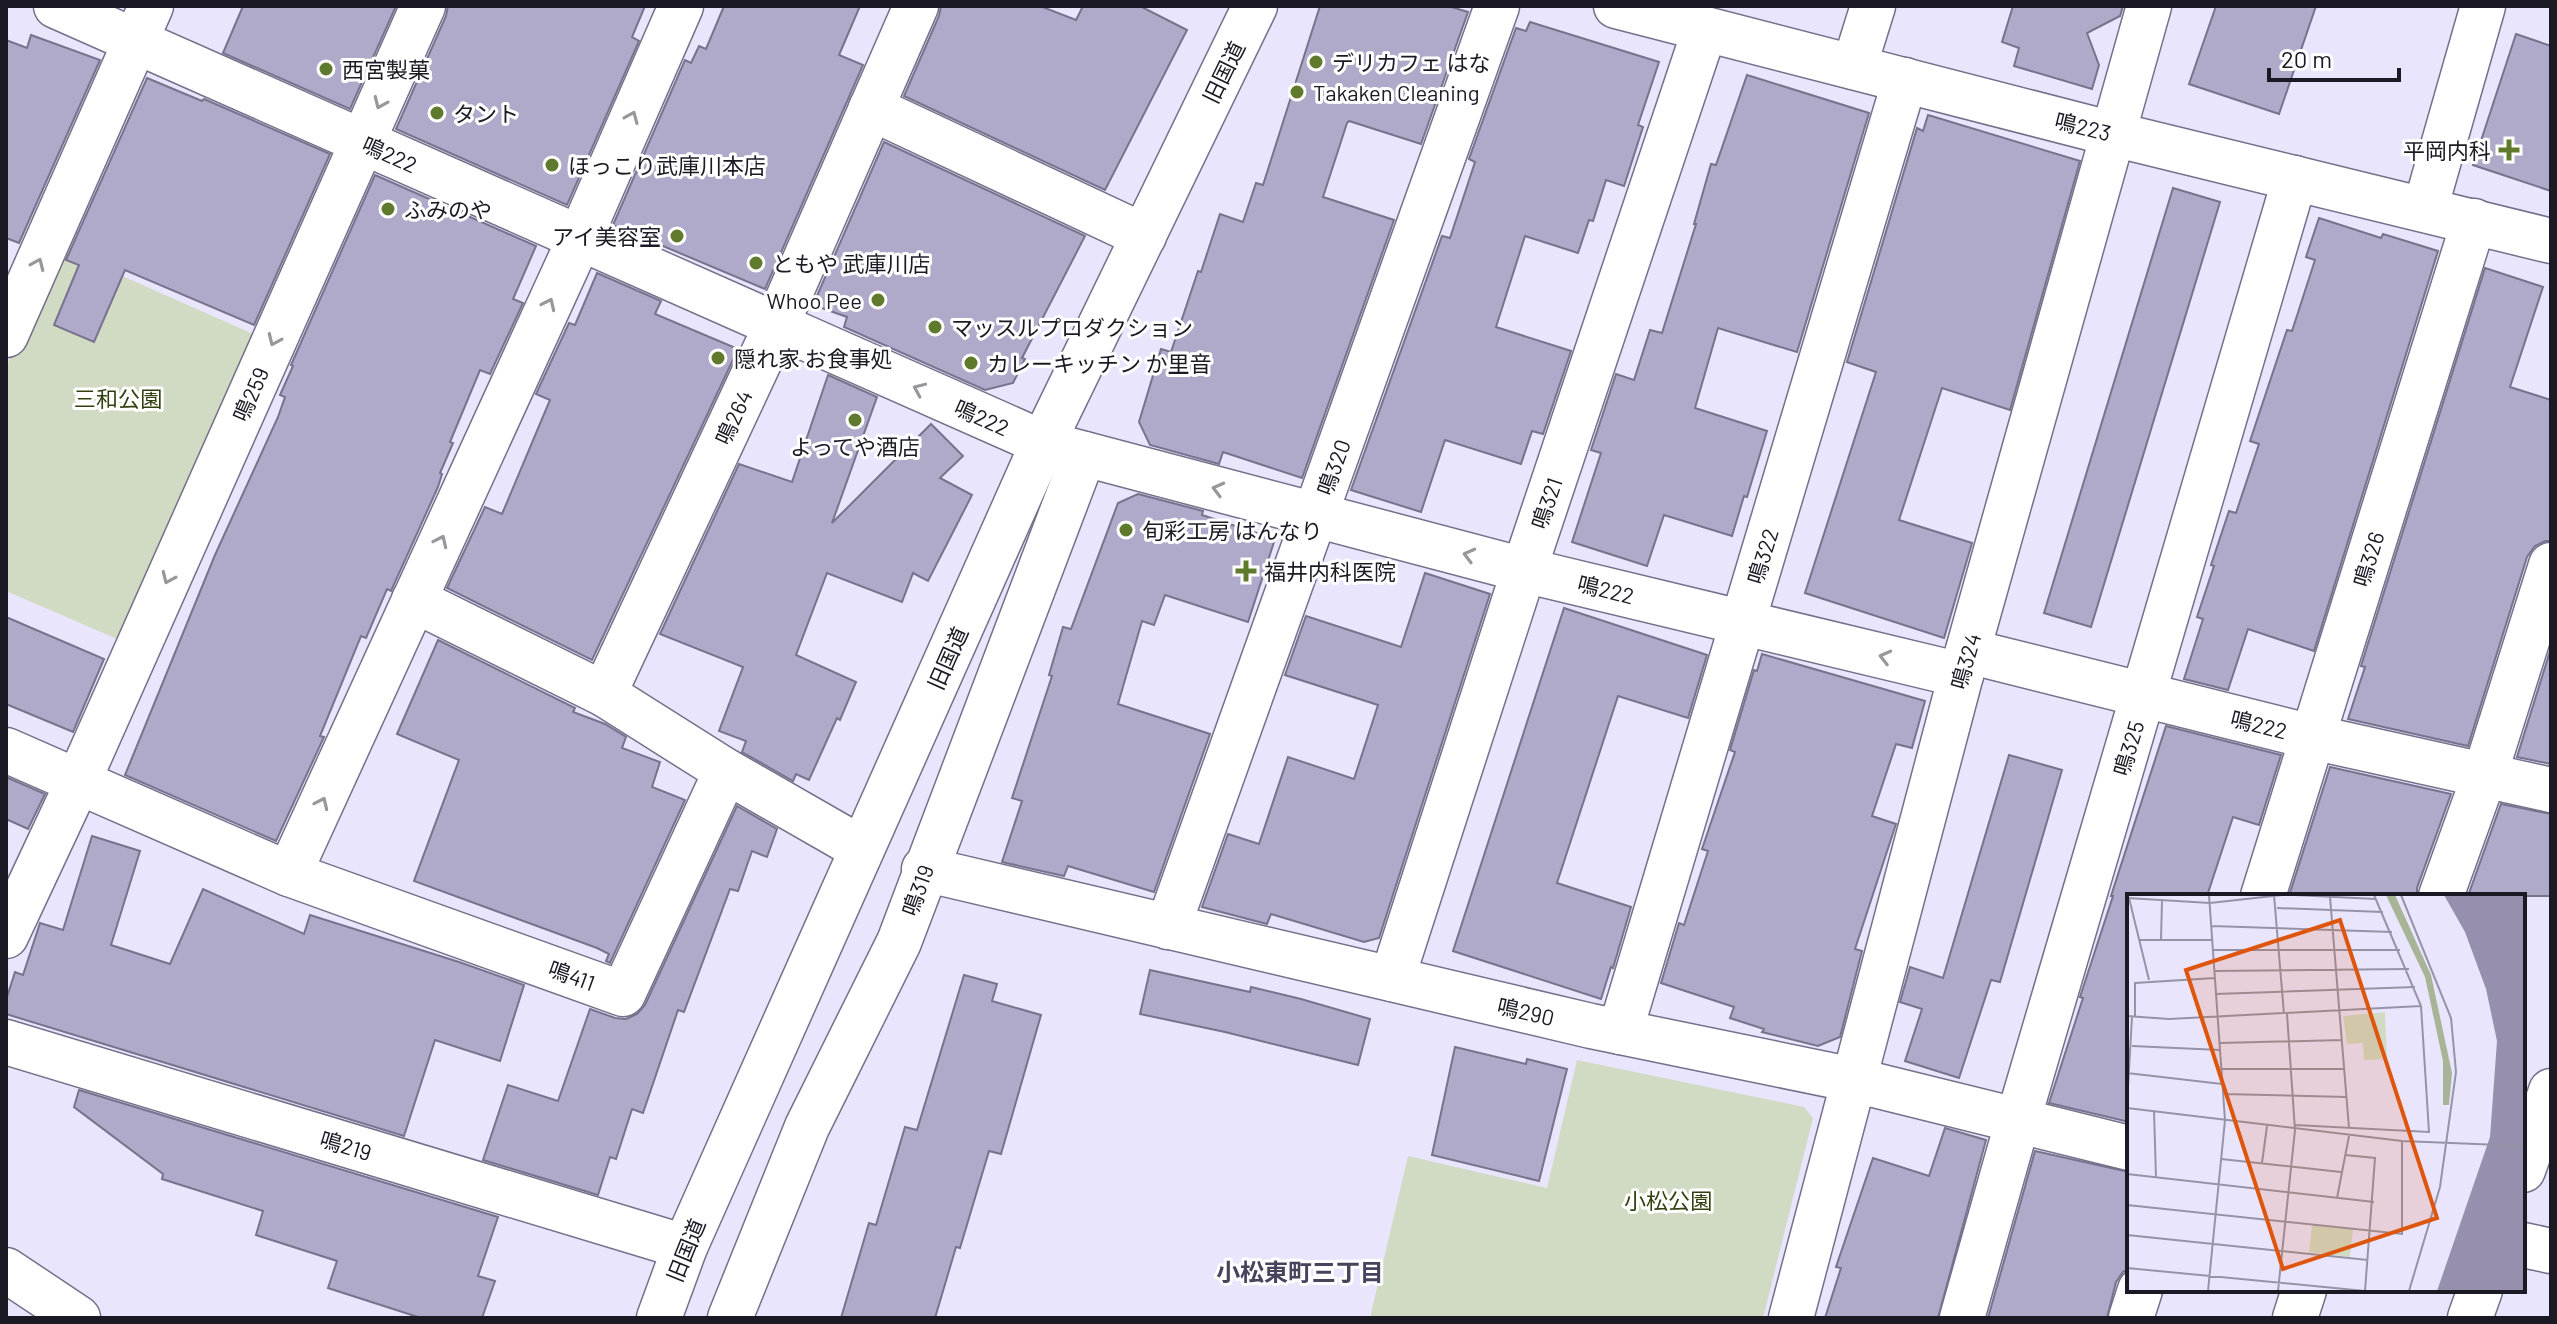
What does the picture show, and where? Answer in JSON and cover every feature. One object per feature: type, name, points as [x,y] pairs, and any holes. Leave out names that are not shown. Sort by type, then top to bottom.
[{"type":"street","name":"鳴222","points":[[56,6],[144,24],[363,142],[579,240],[1064,449],[1524,570],[1742,622],[2144,695],[2312,737],[2551,790]]},
{"type":"street","name":"鳴259","points":[[78,782],[423,6]]},
{"type":"street","points":[[6,750],[289,874],[579,240],[681,6]]},
{"type":"street","name":"鳴264","points":[[604,694],[776,326],[916,6]]},
{"type":"street","name":"旧国道","points":[[659,1318],[685,1247],[862,849],[1064,449],[1144,236],[1255,6]]},
{"type":"street","name":"鳴320","points":[[1168,927],[1497,6]]},
{"type":"street","name":"鳴223","points":[[1616,6],[2113,134],[2551,241]]},
{"type":"street","points":[[1854,67],[1873,6]]},
{"type":"street","name":"鳴324","points":[[1791,1318],[1965,663],[2149,6]]},
{"type":"street","points":[[2425,209],[2483,6]]},
{"type":"street","points":[[6,335],[144,24]]},
{"type":"street","name":"鳴321","points":[[1392,979],[1524,570],[1705,29]]},
{"type":"street","name":"鳴322","points":[[1620,1032],[1905,80]]},
{"type":"street","points":[[871,108],[1144,236]]},
{"type":"street","name":"鳴325","points":[[1962,1318],[2295,178]]},
{"type":"street","name":"鳴326","points":[[2264,894],[2474,221]]},
{"type":"street","name":"鳴319","points":[[730,1318],[807,1127],[899,942],[1064,449]]},
{"type":"street","points":[[2442,894],[2485,774],[2551,565]]},
{"type":"street","points":[[414,600],[604,694],[726,771],[862,849]]},
{"type":"street","name":"鳴411","points":[[289,874],[623,994],[726,771]]},
{"type":"street","points":[[6,936],[78,782]]},
{"type":"street","name":"鳴290","points":[[924,869],[1620,1032],[1854,1080],[2127,1147]]},
{"type":"street","name":"鳴219","points":[[6,1042],[685,1247]]},
{"type":"street","points":[[2525,1164],[2551,1091]]},
{"type":"street","points":[[2525,1245],[2551,1251]]},
{"type":"street","points":[[6,1270],[78,1318]]},
{"type":"street","points":[[2131,1318],[2139,1292]]},
{"type":"street","points":[[2295,1318],[2303,1292]]},
{"type":"street","points":[[2470,1318],[2479,1292]]},
{"type":"green space","name":"三和公園","points":[[59,248],[267,340],[131,645],[6,591],[6,367]]},
{"type":"green space","name":"小松公園","points":[[1577,1060],[1804,1107],[1813,1118],[1763,1318],[1370,1318],[1408,1156],[1547,1188]]},
{"type":"building","points":[[243,6],[396,6],[350,109],[223,53]]},
{"type":"building","points":[[448,6],[645,6],[632,37],[639,41],[567,205],[396,129]]},
{"type":"building","points":[[724,6],[860,6],[839,55],[863,65],[765,289],[613,225],[685,60],[691,63],[699,46],[706,49]]},
{"type":"building","points":[[941,6],[1040,6],[1076,20],[1083,6],[1140,6],[1187,30],[1105,190],[904,96]]},
{"type":"building","points":[[1320,6],[1448,6],[1468,12],[1421,144],[1349,121],[1347,123],[1323,197],[1394,220],[1302,478],[1223,452],[1219,464],[1150,445],[1139,422],[1161,349],[1171,352],[1220,214],[1243,222],[1256,183],[1263,185]]},
{"type":"building","points":[[2013,6],[2123,6],[2120,16],[2087,33],[2099,65],[2092,89],[2014,66],[2019,48],[2002,42]]},
{"type":"building","points":[[2216,6],[2316,6],[2279,114],[2189,84]]},
{"type":"building","points":[[1530,22],[1659,62],[1638,125],[1643,127],[1624,186],[1606,180],[1593,221],[1589,220],[1578,253],[1525,236],[1496,327],[1571,351],[1543,434],[1532,431],[1521,464],[1445,440],[1421,512],[1351,490],[1442,236],[1450,238],[1475,162],[1469,159],[1516,28],[1526,31]]},
{"type":"building","points":[[2516,34],[2551,46],[2551,191],[2473,165]]},
{"type":"building","points":[[31,35],[100,60],[19,243],[6,238],[6,40],[27,48]]},
{"type":"building","points":[[1747,75],[1869,113],[1797,352],[1718,328],[1695,408],[1767,431],[1732,536],[1664,515],[1647,566],[1572,542],[1601,453],[1591,450],[1616,374],[1634,380],[1650,330],[1662,333],[1711,164],[1716,165]]},
{"type":"building","points":[[147,78],[202,101],[204,99],[330,154],[254,325],[125,270],[94,342],[54,325],[79,265],[66,260]]},
{"type":"building","points":[[1928,115],[2080,161],[2010,410],[1942,388],[1899,520],[1972,543],[1944,638],[1805,593],[1876,372],[1847,362],[1917,128],[1923,131]]},
{"type":"building","points":[[884,142],[1085,236],[1022,358],[1025,359],[1013,383],[985,390],[844,327],[847,317],[813,305]]},
{"type":"building","points":[[375,175],[536,246],[513,299],[523,303],[490,374],[480,370],[450,442],[453,443],[440,473],[438,487],[391,591],[387,589],[366,638],[361,636],[320,736],[324,737],[276,841],[125,775],[215,555],[278,417],[285,397],[280,395],[291,365]]},
{"type":"building","points":[[2173,188],[2220,202],[2091,627],[2044,613]]},
{"type":"building","points":[[2319,218],[2381,238],[2383,234],[2438,251],[2314,651],[2248,629],[2228,690],[2184,679],[2203,619],[2197,617],[2214,566],[2211,565],[2229,511],[2236,513],[2259,444],[2250,441],[2287,330],[2292,331],[2315,260],[2306,257]]},
{"type":"building","points":[[2485,268],[2543,287],[2510,387],[2551,400],[2551,541],[2535,546],[2527,557],[2468,746],[2348,719],[2365,667],[2361,666]]},
{"type":"building","points":[[597,273],[661,301],[655,314],[738,349],[592,660],[447,588],[485,507],[502,514],[550,400],[536,394],[569,323],[575,325]]},
{"type":"building","points":[[828,375],[877,397],[832,523],[931,424],[963,456],[940,478],[972,495],[928,581],[913,573],[902,602],[827,573],[796,655],[856,682],[809,780],[796,774],[793,781],[742,752],[746,741],[719,731],[743,667],[660,634],[739,464],[792,482]]},
{"type":"building","points":[[1138,494],[1203,511],[1202,515],[1275,539],[1248,622],[1165,595],[1154,625],[1142,621],[1118,704],[1210,734],[1154,892],[1068,866],[1064,876],[1002,862],[1022,801],[1012,798],[1052,676],[1049,675],[1063,627],[1071,629],[1118,503]]},
{"type":"building","points":[[1425,573],[1490,594],[1379,938],[1364,942],[1271,914],[1267,924],[1202,907],[1228,834],[1259,844],[1288,757],[1354,779],[1378,705],[1285,675],[1306,616],[1401,647]]},
{"type":"building","points":[[1564,608],[1707,655],[1688,718],[1618,696],[1557,883],[1631,907],[1601,999],[1453,951]]},
{"type":"building","points":[[6,617],[104,659],[73,732],[6,704]]},
{"type":"building","points":[[438,640],[626,737],[622,748],[660,762],[652,787],[685,800],[610,963],[606,961],[609,954],[597,948],[414,881],[459,760],[397,734]]},
{"type":"building","points":[[2551,648],[2551,764],[2517,757]]},
{"type":"building","points":[[1762,654],[1925,701],[1912,748],[1896,744],[1872,816],[1896,824],[1855,949],[1862,951],[1840,1037],[1818,1046],[1762,1032],[1764,1029],[1730,1018],[1734,1007],[1661,983],[1679,923],[1684,925],[1708,851],[1702,849],[1735,752],[1730,750],[1754,670],[1757,671]]},
{"type":"building","points":[[2166,726],[2281,755],[2259,825],[2233,817],[2208,894],[2127,894],[2127,1122],[2049,1103],[2083,998],[2080,997]]},
{"type":"building","points":[[2009,755],[2062,770],[2000,982],[1991,980],[1959,1078],[1905,1061],[1922,1009],[1900,1002],[1910,967],[1943,978]]},
{"type":"building","points":[[2330,767],[2451,794],[2417,894],[2290,894]]},
{"type":"building","points":[[6,777],[45,794],[28,829],[6,819]]},
{"type":"building","points":[[2501,804],[2551,814],[2551,896],[2469,894]]},
{"type":"building","points":[[737,806],[777,829],[767,857],[752,851],[738,891],[730,889],[684,1012],[678,1010],[643,1113],[632,1109],[616,1159],[610,1157],[598,1195],[483,1160],[508,1085],[558,1101],[590,1009],[626,1019],[637,1014],[645,1005]]},
{"type":"building","points":[[92,836],[140,851],[111,945],[170,964],[203,889],[304,934],[310,915],[524,985],[500,1061],[435,1040],[404,1136],[6,1014],[6,1000],[15,972],[23,975],[40,923],[63,930]]},
{"type":"building","points":[[1150,970],[1250,992],[1251,987],[1370,1019],[1358,1065],[1140,1014]]},
{"type":"building","points":[[964,975],[997,984],[992,1001],[1041,1015],[1001,1154],[989,1151],[935,1318],[841,1318],[869,1223],[876,1225],[905,1127],[917,1130]]},
{"type":"building","points":[[1455,1047],[1526,1064],[1527,1059],[1567,1069],[1539,1181],[1432,1155]]},
{"type":"building","points":[[79,1090],[498,1217],[478,1276],[495,1281],[482,1318],[421,1318],[328,1288],[337,1261],[256,1235],[263,1211],[162,1179],[163,1174],[74,1107]]},
{"type":"building","points":[[1945,1128],[1986,1140],[1938,1318],[1825,1318],[1841,1268],[1836,1267],[1873,1158],[1929,1176]]},
{"type":"building","points":[[2035,1151],[2127,1172],[2127,1269],[2116,1282],[2107,1318],[1988,1318]]},
{"type":"place","name":"デリカフェ はな","points":[[1316,62]]},
{"type":"place","name":"西宮製菓","points":[[326,69]]},
{"type":"place","name":"Takaken Cleaning","points":[[1297,92]]},
{"type":"place","name":"タント","points":[[437,113]]},
{"type":"place","name":"平岡内科","points":[[2509,150]]},
{"type":"place","name":"ほっこり武庫川本店","points":[[552,165]]},
{"type":"place","name":"ふみのや","points":[[388,209]]},
{"type":"place","name":"アイ美容室","points":[[677,236]]},
{"type":"place","name":"ともや 武庫川店","points":[[756,263]]},
{"type":"place","name":"Whoo Pee","points":[[878,300]]},
{"type":"place","name":"マッスルプロダクション","points":[[935,327]]},
{"type":"place","name":"隠れ家 お食事処","points":[[718,358]]},
{"type":"place","name":"カレーキッチン か里音","points":[[971,363]]},
{"type":"place","name":"よってや酒店","points":[[855,420]]},
{"type":"place","name":"旬彩工房 はんなり","points":[[1126,530]]},
{"type":"place","name":"福井内科医院","points":[[1246,571]]},
{"type":"district","name":"小松東町三丁目","points":[[1300,1271]]}]
